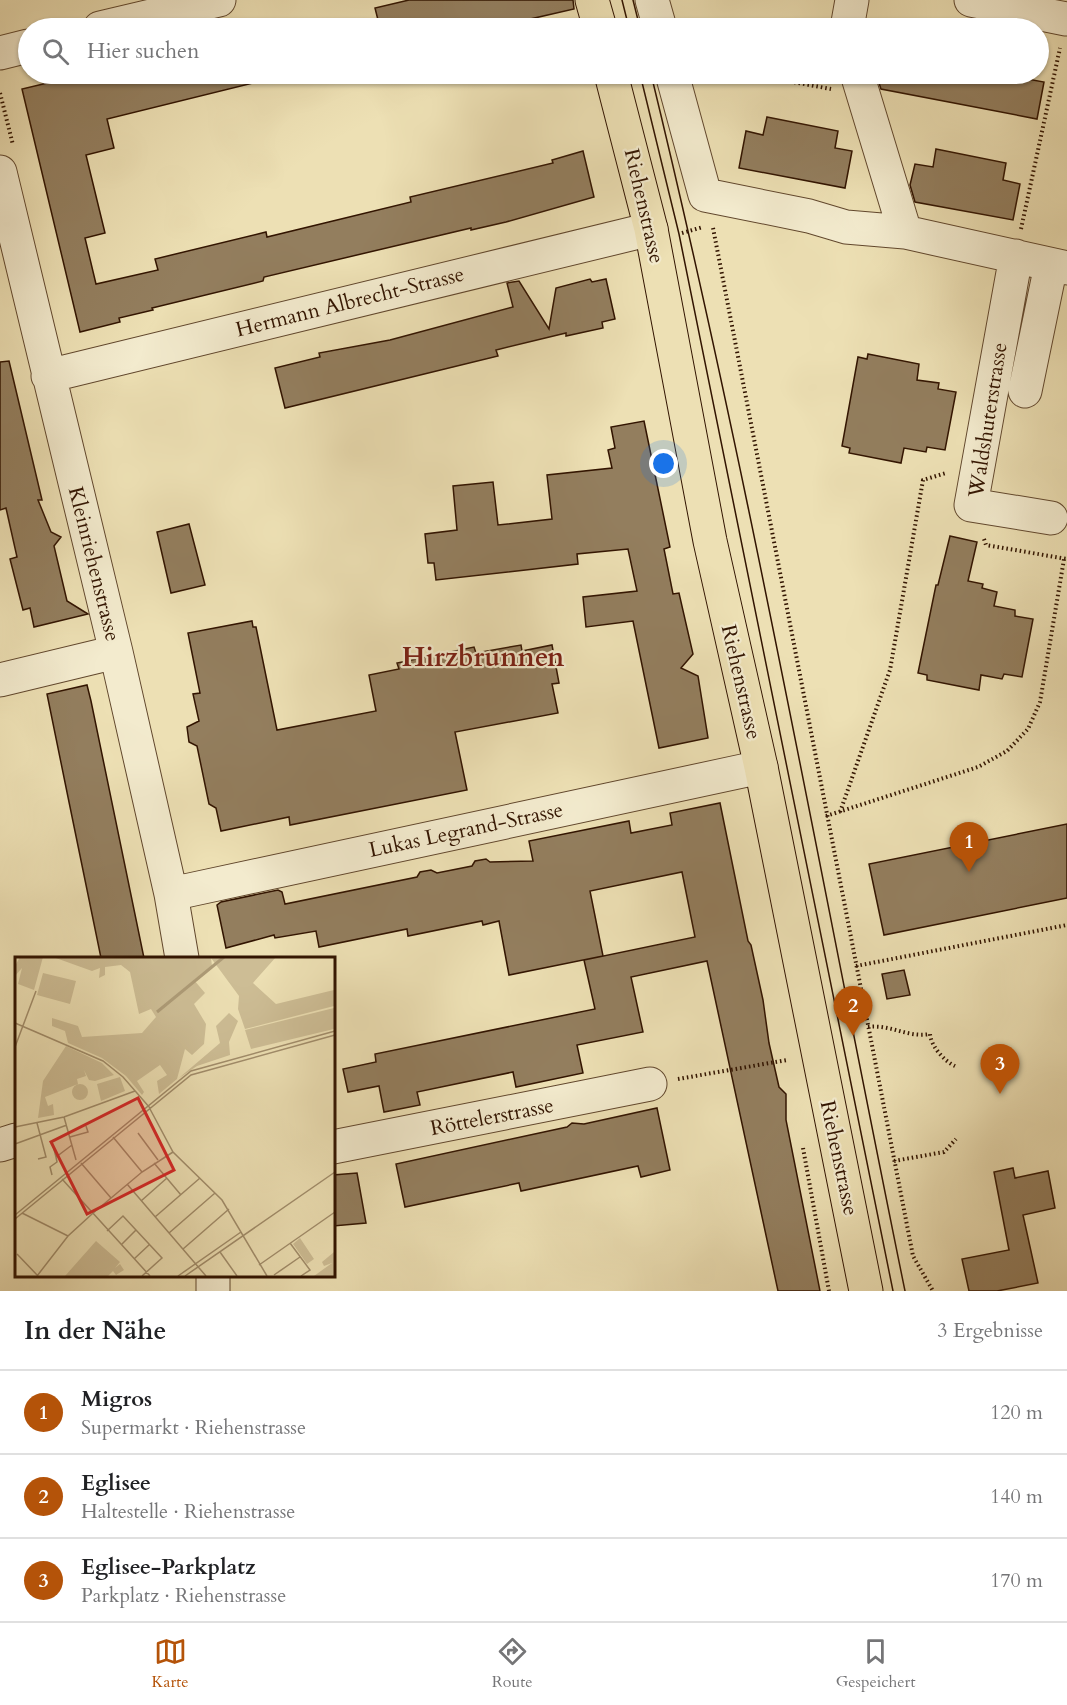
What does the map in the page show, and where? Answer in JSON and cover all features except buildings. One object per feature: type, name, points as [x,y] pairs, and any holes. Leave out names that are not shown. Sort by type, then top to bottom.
[{"type":"main road","points":[[592,0],[597,18]]},
{"type":"main road","name":"Riehenstrasse","points":[[614,84],[651,229],[710,541],[761,767],[866,1291]]},
{"type":"street","points":[[142,18],[219,0]]},
{"type":"street","points":[[652,0],[657,18]]},
{"type":"street","points":[[849,18],[852,0]]},
{"type":"street","points":[[971,0],[1066,19]]},
{"type":"street","points":[[0,53],[18,48]]},
{"type":"street","points":[[675,84],[705,195],[809,216],[846,227],[904,232],[1059,266],[1025,391]]},
{"type":"street","points":[[860,84],[904,232]]},
{"type":"street","name":"Kleinriehenstrasse","points":[[0,172],[116,652],[171,894],[182,957]]},
{"type":"street","name":"Hermann Albrecht-Strasse","points":[[48,375],[651,229]]},
{"type":"street","name":"Waldshuterstrasse","points":[[1016,256],[971,506],[1051,518]]},
{"type":"street","points":[[0,680],[116,652]]},
{"type":"street","name":"Lukas Legrand-Strasse","points":[[171,894],[761,767]]},
{"type":"street","name":"Röttelerstrasse","points":[[334,1147],[651,1084]]},
{"type":"street","points":[[0,1144],[15,1140]]},
{"type":"path","points":[[1016,256],[1066,19]]},
{"type":"path","points":[[705,195],[913,1256],[933,1291]]},
{"type":"path","points":[[840,812],[890,670],[923,480],[979,465]]},
{"type":"path","points":[[826,816],[978,767],[1007,751],[1028,729],[1040,702],[1064,559]]},
{"type":"path","points":[[855,966],[1067,925]]},
{"type":"path","points":[[868,1027],[884,1025],[917,1036],[930,1034],[931,1040],[948,1063],[955,1066]]},
{"type":"path","points":[[651,1084],[787,1060]]},
{"type":"path","points":[[894,1161],[944,1152],[956,1139]]},
{"type":"tram line","points":[[622,0],[626,18]]},
{"type":"tram line","points":[[633,0],[638,18]]},
{"type":"tram line","points":[[642,84],[679,234],[893,1291]]},
{"type":"tram line","points":[[653,84],[687,225],[753,529],[905,1291]]},
{"type":"place","name":"Migros","points":[[969,872]]},
{"type":"place","name":"Eglisee","points":[[853,1036]]},
{"type":"place","name":"Eglisee-Parkplatz","points":[[1000,1094]]},
{"type":"district","name":"Hirzbrunnen","points":[[483,657]]}]
